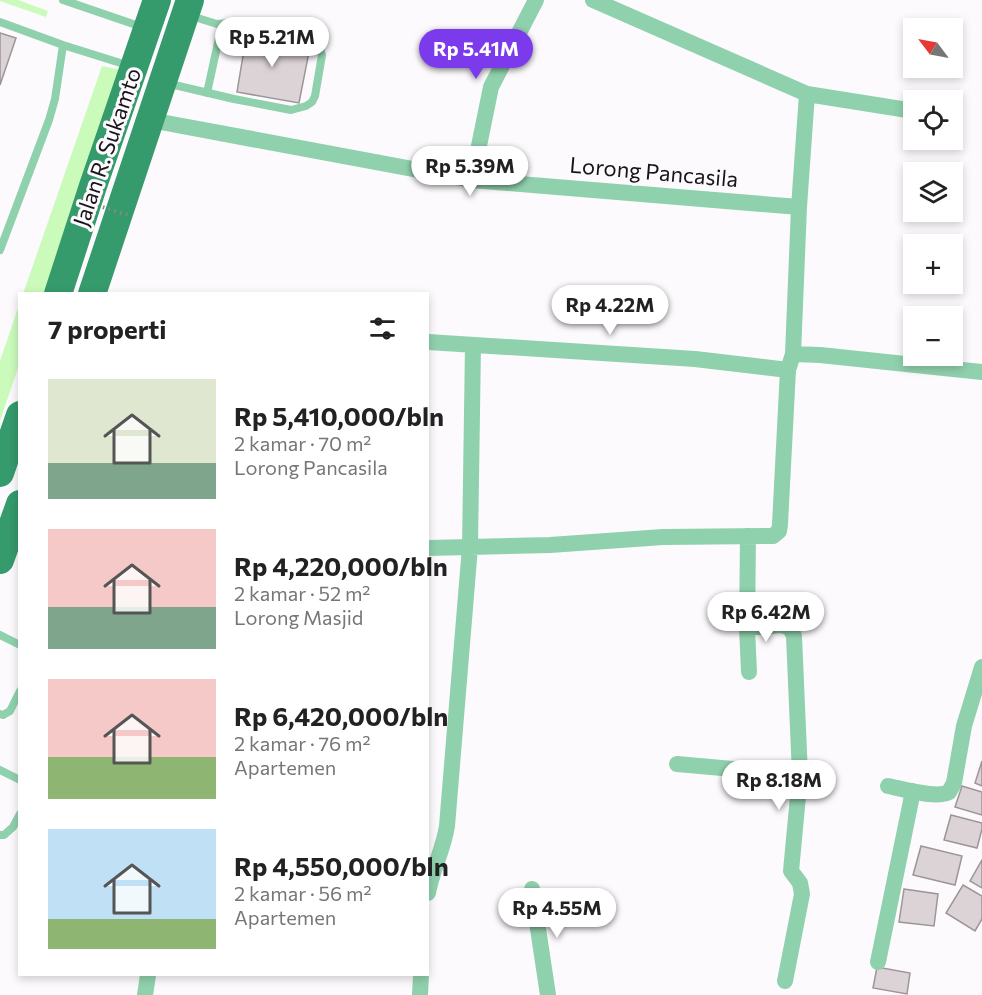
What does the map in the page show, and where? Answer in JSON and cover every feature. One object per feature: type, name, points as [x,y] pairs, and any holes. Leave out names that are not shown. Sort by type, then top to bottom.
[{"type":"highway","name":"Jalan R. Sukamto","points":[[59,292],[157,0]]},
{"type":"highway","name":"Jalan R. Sukamto","points":[[93,292],[188,7]]},
{"type":"highway","points":[[0,473],[18,421]]},
{"type":"highway","points":[[0,560],[18,510]]},
{"type":"street","points":[[472,180],[491,87],[537,0]]},
{"type":"street","points":[[593,0],[807,94],[903,109]]},
{"type":"street","points":[[429,548],[550,545],[663,537],[773,536],[779,531],[807,94]]},
{"type":"street","name":"Lorong Pancasila","points":[[150,120],[472,180],[800,207]]},
{"type":"street","points":[[429,342],[695,359],[791,362],[831,356],[982,372]]},
{"type":"street","points":[[429,888],[443,849],[447,826],[470,547],[472,345]]},
{"type":"street","points":[[748,536],[749,672]]},
{"type":"street","points":[[747,628],[782,625],[790,628],[794,636],[800,776],[791,871],[800,883],[802,894],[785,981]]},
{"type":"street","points":[[888,786],[942,795],[950,792],[953,787],[964,726],[982,667]]},
{"type":"street","points":[[677,764],[800,776]]},
{"type":"street","points":[[878,962],[913,791]]},
{"type":"street","points":[[532,889],[548,995]]},
{"type":"street","points":[[145,995],[148,976]]},
{"type":"street","points":[[420,995],[421,976]]},
{"type":"lane","points":[[64,0],[147,29]]},
{"type":"lane","points":[[162,83],[291,110],[306,106],[315,96],[322,55],[321,48],[314,39],[241,22],[217,24],[188,7]]},
{"type":"lane","points":[[0,22],[134,67]]},
{"type":"lane","points":[[207,93],[222,24]]},
{"type":"lane","points":[[0,250],[49,120],[55,99],[63,45]]},
{"type":"lane","points":[[0,635],[18,644]]},
{"type":"lane","points":[[0,714],[3,715],[10,711],[18,695]]},
{"type":"lane","points":[[0,770],[18,779]]},
{"type":"lane","points":[[0,835],[4,835],[13,827],[18,818]]},
{"type":"path","points":[[80,200],[128,215]]},
{"type":"green space","points":[[0,0],[18,0],[48,11],[46,17]]},
{"type":"green space","points":[[102,66],[122,70],[45,292],[24,292]]},
{"type":"green space","points":[[18,308],[18,368],[0,421],[0,361]]},
{"type":"building","points":[[247,32],[296,41],[294,50],[309,52],[299,103],[237,92]]},
{"type":"building","points":[[0,33],[16,38],[0,85]]},
{"type":"building","points":[[982,761],[982,786],[975,783]]},
{"type":"building","points":[[962,786],[982,792],[982,815],[955,807]]},
{"type":"building","points":[[951,815],[982,823],[977,848],[944,840]]},
{"type":"building","points":[[921,846],[962,856],[955,885],[913,875]]},
{"type":"building","points":[[982,860],[982,888],[970,881]]},
{"type":"building","points":[[963,885],[982,896],[982,919],[975,931],[946,913]]},
{"type":"building","points":[[904,889],[938,894],[934,926],[899,922]]},
{"type":"building","points":[[877,967],[910,973],[907,994],[873,988]]}]
